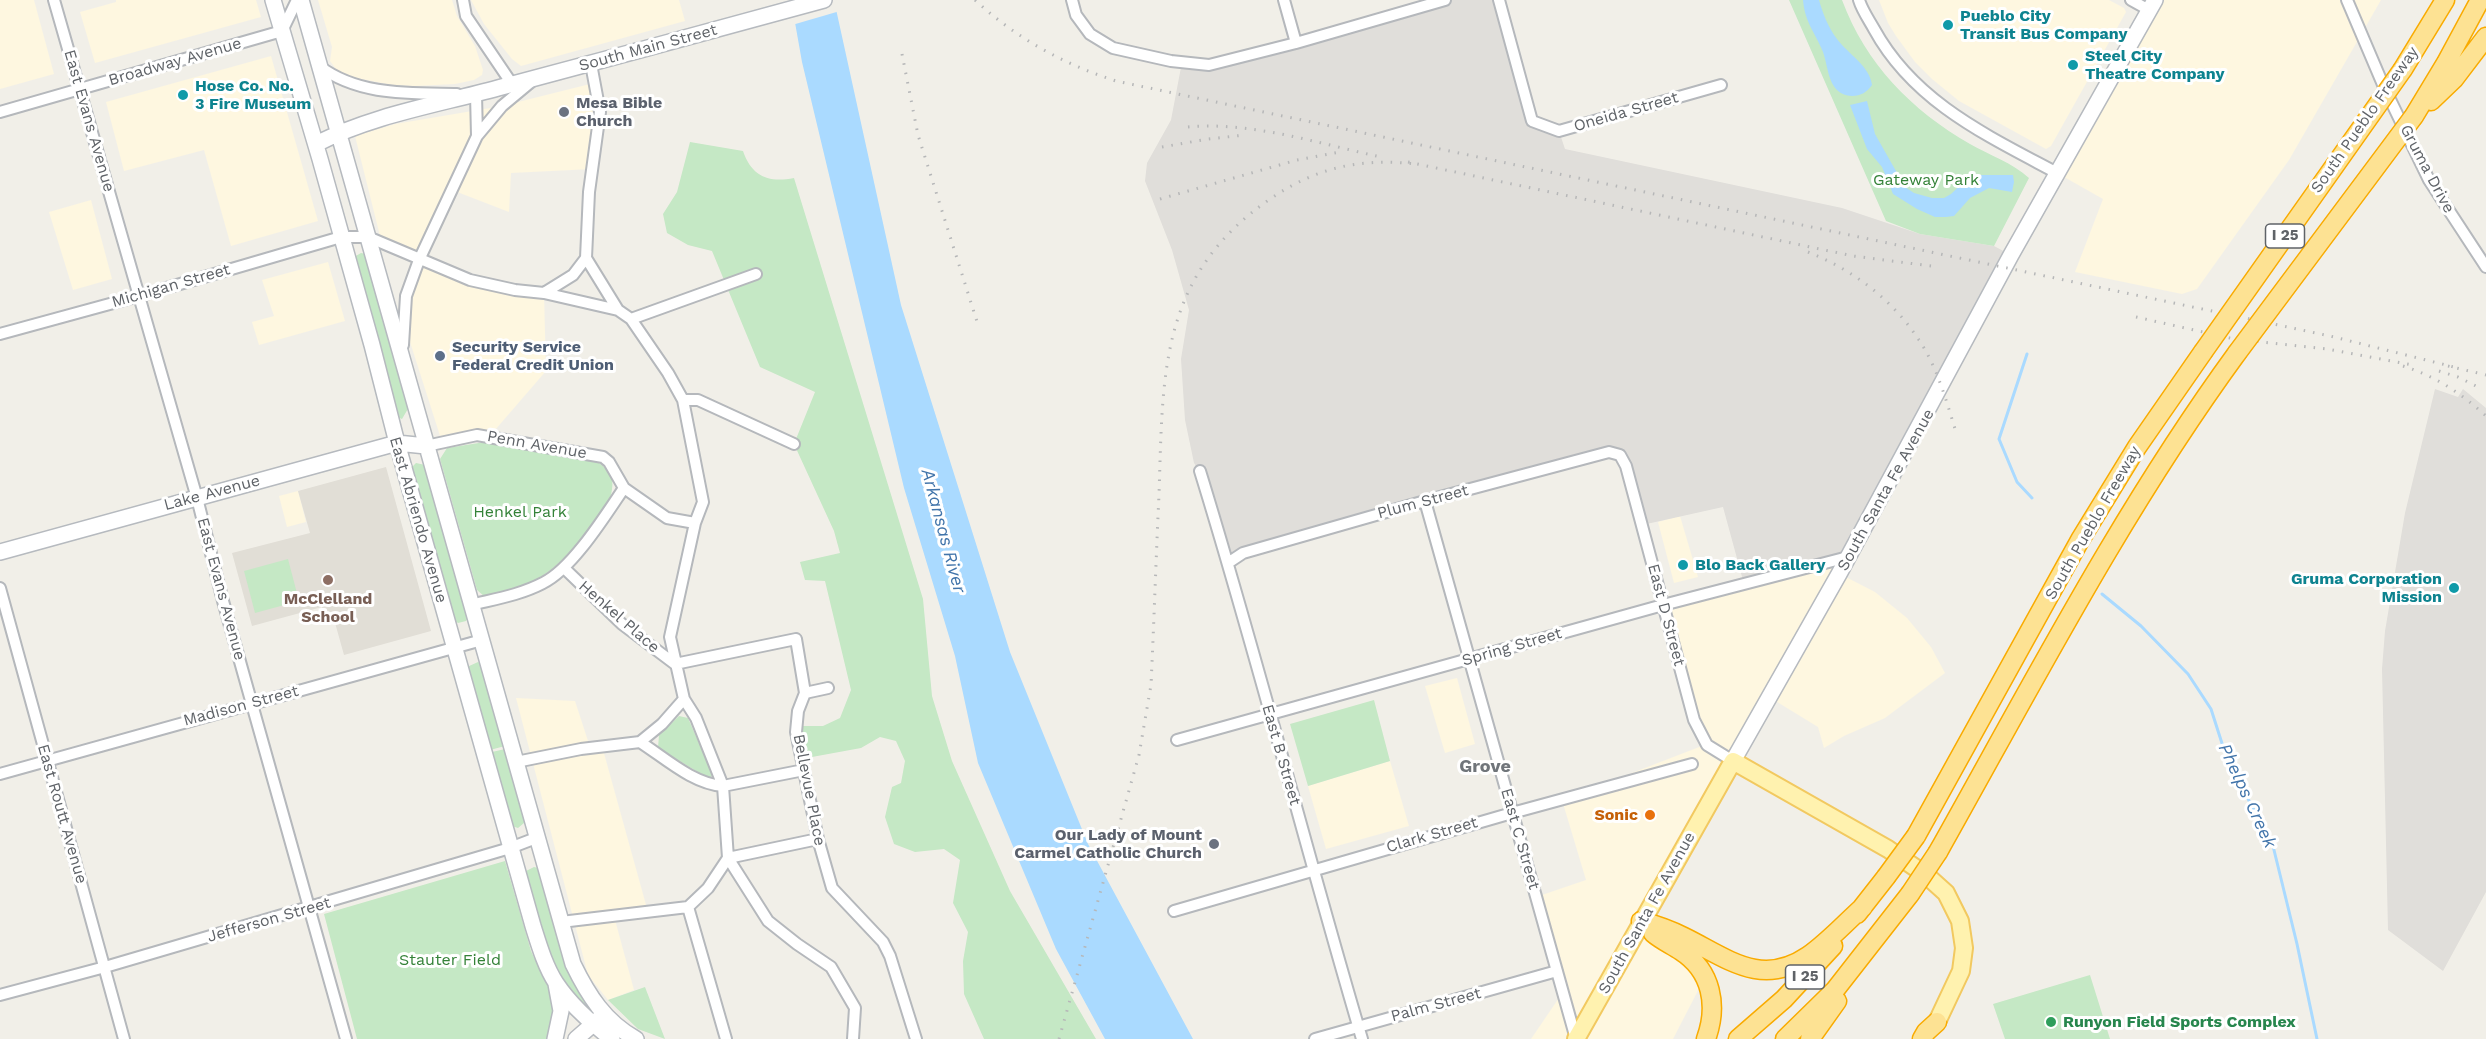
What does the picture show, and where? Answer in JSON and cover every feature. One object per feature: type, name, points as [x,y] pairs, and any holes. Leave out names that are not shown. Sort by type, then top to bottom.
[{"type":"highway","points":[[2403,69],[2431,0]]},
{"type":"highway","name":"South Pueblo Freeway","points":[[1738,1039],[1769,1014],[1810,972],[1863,907],[1916,836],[2080,540],[2137,447],[2403,69],[2445,0]]},
{"type":"highway","name":"South Pueblo Freeway","points":[[1785,1039],[1835,990],[1893,919],[1910,894],[1938,852],[2088,585],[2161,464],[2237,353],[2414,116],[2480,0]]},
{"type":"highway","points":[[2414,116],[2454,79],[2486,37]]},
{"type":"highway","points":[[1641,921],[1683,936],[1738,965],[1766,970],[1788,966],[1808,956],[1863,907]]},
{"type":"highway","points":[[1810,1039],[1893,919]]},
{"type":"highway","points":[[1641,921],[1657,936],[1683,952],[1699,966],[1710,986],[1714,1004],[1712,1022],[1706,1039]]},
{"type":"highway","points":[[1922,1039],[1926,1032],[1936,1031]]},
{"type":"main road","name":"East Abriendo Avenue","points":[[273,0],[533,927],[545,963],[556,984],[599,1019]]},
{"type":"main road","name":"East Abriendo Avenue","points":[[299,0],[339,132],[536,838],[573,963],[599,1019]]},
{"type":"main road","name":"South Main Street","points":[[315,144],[339,132],[401,111],[591,64],[824,0]]},
{"type":"main road","name":"South Santa Fe Avenue","points":[[1576,1039],[1848,557],[2057,173],[2152,5]]},
{"type":"main road","name":"Lake Avenue","points":[[0,552],[397,443],[426,446]]},
{"type":"main road","points":[[1732,761],[1888,849],[1926,874],[1946,893],[1960,921],[1964,948],[1961,971],[1936,1031]]},
{"type":"main road","points":[[555,1039],[561,1011],[556,984]]},
{"type":"main road","points":[[576,1039],[599,1019]]},
{"type":"main road","points":[[599,1019],[612,1039]]},
{"type":"main road","points":[[599,1019],[636,1039]]},
{"type":"street","name":"East Evans Avenue","points":[[54,0],[197,498],[346,1039]]},
{"type":"street","points":[[282,31],[299,0]]},
{"type":"street","points":[[463,0],[466,16],[512,84]]},
{"type":"street","points":[[1072,0],[1076,15],[1090,34],[1113,48],[1171,61],[1209,64],[1296,43],[1445,0]]},
{"type":"street","points":[[1284,0],[1296,43]]},
{"type":"street","name":"Oneida Street","points":[[1499,0],[1532,121],[1559,131],[1721,84]]},
{"type":"street","points":[[1859,0],[1897,66],[1922,91],[1960,118],[2057,173]]},
{"type":"street","points":[[2132,0],[2152,5]]},
{"type":"street","name":"Gruma Drive","points":[[2347,0],[2384,87],[2429,180],[2486,267]]},
{"type":"street","name":"Broadway Avenue","points":[[0,112],[282,31]]},
{"type":"street","points":[[591,64],[600,112],[589,192],[586,258],[618,310]]},
{"type":"street","name":"South Main Street","points":[[319,66],[347,83],[388,92],[474,94]]},
{"type":"street","points":[[402,355],[406,296],[420,260],[477,136],[502,106],[536,78]]},
{"type":"street","points":[[474,94],[477,136]]},
{"type":"street","name":"Michigan Street","points":[[0,334],[341,237],[368,237]]},
{"type":"street","points":[[368,237],[470,280],[515,290],[544,293],[618,310],[631,319],[668,373],[682,400],[704,502],[695,523],[670,637],[684,699],[696,718],[723,786],[728,858],[768,921],[796,944],[831,967],[855,1008],[853,1039]]},
{"type":"street","points":[[544,293],[573,275],[586,258]]},
{"type":"street","points":[[631,319],[756,274]]},
{"type":"street","points":[[682,400],[698,400],[794,444]]},
{"type":"street","name":"Penn Avenue","points":[[426,446],[477,435],[603,457],[609,462],[624,488],[667,518],[695,523]]},
{"type":"street","name":"Plum Street","points":[[1228,562],[1243,553],[1425,501],[1610,452],[1620,455]]},
{"type":"street","name":"East D Street","points":[[1620,455],[1626,466],[1698,730],[1712,749],[1732,761]]},
{"type":"street","name":"East B Street","points":[[1200,471],[1228,562],[1269,715],[1362,1039]]},
{"type":"street","points":[[471,605],[519,593],[545,583],[564,568],[624,488]]},
{"type":"street","name":"East C Street","points":[[1425,501],[1576,1039]]},
{"type":"street","name":"Spring Street","points":[[1177,740],[1663,605],[1848,557]]},
{"type":"street","name":"Henkel Place","points":[[564,568],[622,624],[675,664]]},
{"type":"street","name":"East Routt Avenue","points":[[0,588],[124,1039]]},
{"type":"street","name":"Bellevue Place","points":[[675,664],[796,639],[805,693],[798,711],[796,732],[818,839],[832,888],[883,942],[890,956],[916,1039]]},
{"type":"street","name":"Madison Street","points":[[0,774],[252,702],[482,640]]},
{"type":"street","points":[[805,693],[828,688]]},
{"type":"street","points":[[516,762],[581,749],[640,742],[662,724],[684,699]]},
{"type":"street","points":[[640,742],[699,780],[710,784],[723,786],[804,770]]},
{"type":"street","name":"Clark Street","points":[[1174,911],[1512,813],[1692,764]]},
{"type":"street","name":"Jefferson Street","points":[[0,995],[310,908],[510,848],[536,838]]},
{"type":"street","points":[[561,922],[688,907],[708,888],[728,858],[818,839]]},
{"type":"street","points":[[688,907],[726,1039]]},
{"type":"street","name":"Palm Street","points":[[1315,1039],[1557,971]]},
{"type":"shaded area","points":[[0,0],[34,0],[54,74],[0,89]]},
{"type":"shaded area","points":[[116,0],[256,0],[261,17],[95,63],[80,12],[116,2]]},
{"type":"shaded area","points":[[318,0],[452,0],[457,16],[475,46],[483,70],[482,75],[474,80],[455,84],[415,86],[392,85],[347,76],[336,69],[330,61],[332,47]]},
{"type":"shaded area","points":[[471,0],[679,0],[685,21],[521,66],[512,59],[484,24]]},
{"type":"shaded area","points":[[1445,0],[1499,0],[1532,121],[1559,131],[1565,149],[1842,208],[1920,234],[1994,246],[2011,255],[1848,557],[1744,584],[1723,507],[1642,525],[1626,466],[1609,452],[1228,563],[1200,471],[1194,463],[1185,420],[1181,359],[1189,310],[1172,250],[1145,181],[1147,163],[1171,120],[1182,62],[1209,64]]},
{"type":"shaded area","points":[[1879,0],[2109,0],[2124,8],[2126,12],[2051,146],[2046,149],[1959,101],[1932,79],[1915,62],[1896,36]]},
{"type":"shaded area","points":[[2155,0],[2381,0],[2289,160],[2197,289],[2182,294],[2075,272],[2103,199],[2057,173]]},
{"type":"shaded area","points":[[271,56],[318,221],[231,246],[204,150],[124,171],[106,102]]},
{"type":"shaded area","points":[[594,83],[600,112],[592,169],[511,173],[509,212],[452,190],[420,259],[470,280],[544,293],[546,371],[489,437],[442,442],[403,320],[419,260],[382,244],[355,136],[395,124],[502,106]]},
{"type":"shaded area","points":[[91,200],[112,279],[73,290],[49,212]]},
{"type":"shaded area","points":[[328,262],[345,321],[259,345],[252,322],[274,316],[262,280]]},
{"type":"shaded area","points":[[2435,389],[2458,397],[2463,389],[2486,408],[2486,892],[2443,971],[2388,930],[2382,669],[2385,631],[2405,513]]},
{"type":"shaded area","name":"McClelland School","points":[[386,467],[431,631],[344,655],[332,612],[324,614],[322,607],[252,626],[232,553],[310,533],[298,491]]},
{"type":"shaded area","points":[[298,491],[306,522],[287,527],[279,496]]},
{"type":"shaded area","points":[[1680,516],[1698,577],[1674,583],[1658,522]]},
{"type":"shaded area","points":[[1848,557],[1840,574],[1875,592],[1907,618],[1931,647],[1945,673],[1885,718],[1844,736],[1824,748],[1818,727],[1769,697],[1641,921],[1705,977],[1673,1039],[1531,1039],[1563,992],[1536,897],[1586,880],[1562,800],[1707,744],[1663,605]]},
{"type":"shaded area","points":[[1457,678],[1475,744],[1445,753],[1425,686]]},
{"type":"shaded area","points":[[516,698],[575,701],[590,747],[602,746],[648,912],[614,916],[634,990],[608,1000],[588,975]]},
{"type":"shaded area","points":[[1390,761],[1409,826],[1326,849],[1308,786]]},
{"type":"green space","name":"Gateway Park","points":[[1789,0],[1842,0],[1852,23],[1877,65],[1910,100],[1949,131],[2029,178],[1994,246],[1920,234],[1886,221]]},
{"type":"green space","points":[[690,142],[743,151],[751,167],[769,179],[794,178],[923,599],[932,696],[952,761],[1010,891],[1096,1039],[984,1039],[964,994],[963,961],[968,932],[953,903],[960,860],[944,849],[915,852],[894,844],[885,817],[892,787],[901,783],[905,761],[896,741],[880,737],[861,748],[801,759],[797,726],[823,726],[840,718],[851,690],[825,581],[805,580],[800,562],[840,553],[834,531],[794,444],[815,392],[760,367],[712,251],[688,245],[667,233],[663,214],[677,192]]},
{"type":"green space","points":[[361,253],[366,254],[409,407],[402,419],[397,417],[354,257]]},
{"type":"green space","name":"Henkel Park","points":[[485,442],[598,462],[610,474],[612,487],[610,499],[579,541],[552,569],[529,583],[485,597],[477,590],[440,459],[447,448]]},
{"type":"green space","points":[[416,463],[425,465],[468,617],[466,621],[458,623],[454,620],[411,468]]},
{"type":"green space","points":[[288,559],[299,601],[255,613],[244,571]]},
{"type":"green space","points":[[478,662],[505,746],[490,750],[467,667]]},
{"type":"green space","points":[[1374,700],[1390,761],[1308,786],[1290,724]]},
{"type":"green space","points":[[679,716],[688,718],[712,773],[711,780],[658,748],[659,735]]},
{"type":"green space","points":[[505,749],[524,821],[518,828],[512,826],[492,752]]},
{"type":"green space","name":"Stauter Field","points":[[505,861],[531,951],[557,1006],[551,1035],[546,1039],[357,1039],[324,914]]},
{"type":"green space","points":[[534,867],[538,868],[564,961],[586,1004],[584,1005],[564,984],[547,946],[524,872]]},
{"type":"green space","name":"Runyon Field Sports Complex","points":[[2090,975],[2110,1039],[2005,1039],[1993,1004]]},
{"type":"green space","points":[[645,987],[665,1039],[638,1029],[608,1000]]},
{"type":"water","name":"Arkansas River","points":[[791,0],[834,0],[901,305],[1010,652],[1088,844],[1193,1039],[1105,1039],[1056,949],[978,763],[955,656],[904,488],[802,62]]},
{"type":"water","points":[[1803,0],[1819,0],[1834,34],[1867,72],[1872,85],[1864,93],[1855,96],[1844,95],[1834,86],[1823,52],[1806,15]]},
{"type":"water","points":[[1867,101],[1875,134],[1905,187],[1914,193],[1932,198],[1944,198],[1968,178],[1977,175],[2013,175],[2012,192],[1989,188],[1970,198],[1954,216],[1946,217],[1935,217],[1893,194],[1882,167],[1867,149],[1850,105]]},
{"type":"pier","points":[[788,0],[837,0],[840,11],[792,25]]},
{"type":"waterway","name":"Phelps Creek","points":[[2027,354],[1999,439],[2017,482],[2032,498]]},
{"type":"waterway","name":"Phelps Creek","points":[[2102,594],[2141,626],[2188,674],[2211,709],[2227,759],[2273,846],[2317,1039]]},
{"type":"railway","points":[[975,0],[1007,26],[1041,48],[1077,67],[1116,81],[2330,336],[2454,367]]},
{"type":"railway","points":[[902,54],[918,135],[979,328]]},
{"type":"railway","points":[[1188,127],[1212,126],[1261,130],[1381,157]]},
{"type":"railway","points":[[1162,147],[1245,135]]},
{"type":"railway","points":[[1160,199],[1297,160],[1340,152]]},
{"type":"railway","points":[[1059,1039],[1139,755],[1151,685],[1162,408],[1174,330],[1187,294],[1206,261],[1234,229],[1287,188],[1322,172],[1340,167],[1376,162],[1416,164]]},
{"type":"railway","points":[[1408,162],[1853,256],[1931,266]]},
{"type":"railway","points":[[1808,252],[1856,277],[1897,311],[1932,362],[1957,435]]},
{"type":"railway","points":[[2136,317],[2234,339],[2327,349],[2413,365]]},
{"type":"railway","points":[[2403,366],[2447,386],[2486,416]]},
{"type":"railway","points":[[2448,366],[2486,375]]},
{"type":"railway","points":[[2439,371],[2458,377],[2482,389]]},
{"type":"place","name":"Pueblo City Transit Bus Company","points":[[1948,25]]},
{"type":"place","name":"Steel City Theatre Company","points":[[2073,65]]},
{"type":"place","name":"Hose Co. No. 3 Fire Museum","points":[[183,95]]},
{"type":"place","name":"Mesa Bible Church","points":[[564,112]]},
{"type":"place","name":"Security Service Federal Credit Union","points":[[440,356]]},
{"type":"place","name":"Blo Back Gallery","points":[[1683,565]]},
{"type":"place","name":"McClelland School","points":[[328,580]]},
{"type":"place","name":"Gruma Corporation Mission","points":[[2454,588]]},
{"type":"place","name":"Sonic","points":[[1650,815]]},
{"type":"place","name":"Our Lady of Mount Carmel Catholic Church","points":[[1214,844]]},
{"type":"place","name":"Runyon Field Sports Complex","points":[[2051,1022]]},
{"type":"district","name":"Grove","points":[[1485,767]]}]
